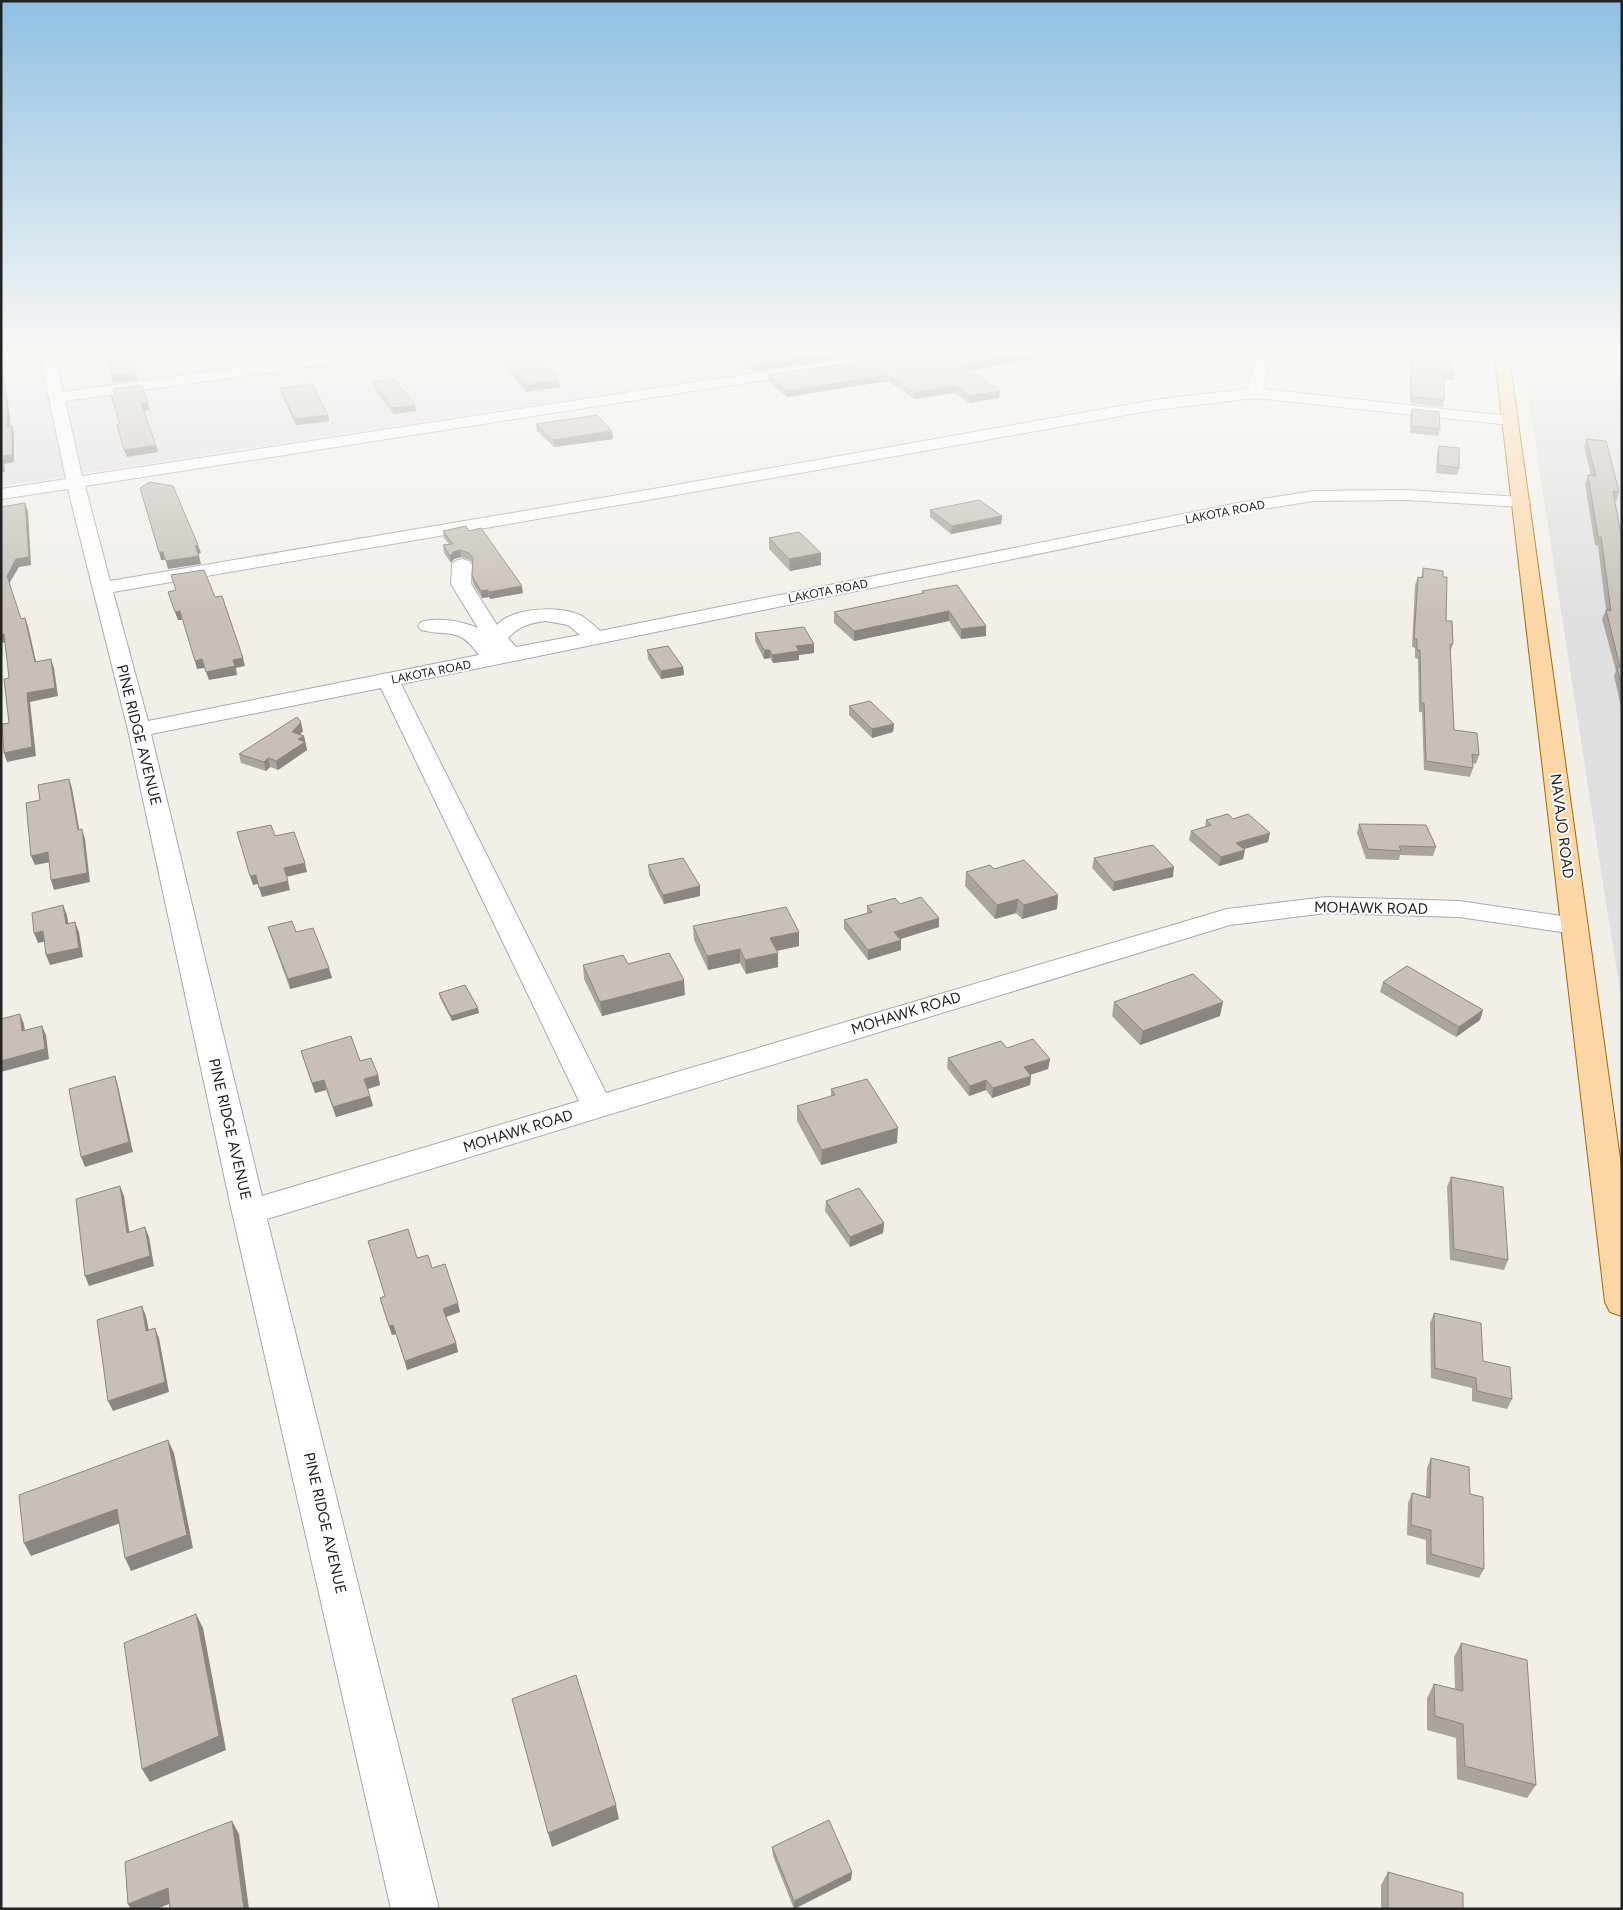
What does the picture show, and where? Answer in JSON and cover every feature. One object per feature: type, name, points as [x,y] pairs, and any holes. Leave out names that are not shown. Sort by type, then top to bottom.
[{"type":"main road","name":"NAVAJO ROAD","points":[[1513,439],[1622,1302]]},
{"type":"street","name":"PINE RIDGE AVENUE","points":[[66,439],[75,482],[139,730],[249,1212],[307,1448],[415,1909]]},
{"type":"street","points":[[1,494],[353,439]]},
{"type":"street","points":[[102,588],[962,439]]},
{"type":"street","name":"LAKOTA ROAD","points":[[139,730],[1238,508],[1313,496],[1407,495],[1521,502]]},
{"type":"street","points":[[462,565],[461,584],[482,621],[496,638],[503,657]]},
{"type":"street","points":[[496,638],[507,626],[525,618],[546,615],[574,620],[597,638]]},
{"type":"street","points":[[428,626],[450,627],[464,631],[474,636],[485,651],[503,657]]},
{"type":"street","points":[[388,680],[596,1107]]},
{"type":"street","name":"MOHAWK ROAD","points":[[249,1212],[1227,917],[1335,905],[1459,909],[1575,926]]},
{"type":"shaded area","points":[[1,439],[310,439],[1,486]]},
{"type":"shaded area","points":[[1535,439],[1622,439],[1622,1003]]},
{"type":"building","points":[[1,439],[12,439],[12,455],[2,456],[3,464],[1,464]]},
{"type":"building","points":[[121,439],[154,439],[156,445],[124,450]]},
{"type":"building","points":[[1586,439],[1606,441],[1619,492],[1613,491],[1622,541],[1622,687],[1617,667],[1620,667],[1606,610],[1611,611],[1601,537],[1598,537],[1588,475],[1596,476]]},
{"type":"building","points":[[1439,446],[1459,448],[1459,468],[1438,465]]},
{"type":"building","points":[[150,482],[173,486],[198,545],[195,546],[199,556],[166,561],[163,552],[159,552],[140,488]]},
{"type":"building","points":[[979,500],[1002,516],[952,526],[930,510]]},
{"type":"building","points":[[25,503],[29,557],[16,559],[7,576],[21,619],[25,618],[35,662],[51,659],[55,688],[27,693],[32,747],[4,753],[2,724],[9,723],[4,679],[9,678],[4,634],[1,635],[1,507]]},
{"type":"building","points":[[466,526],[469,531],[481,528],[522,586],[489,592],[488,590],[481,591],[472,576],[473,558],[469,553],[460,550],[453,552],[450,556],[443,545],[453,544],[443,531]]},
{"type":"building","points":[[799,532],[821,553],[789,559],[769,538]]},
{"type":"building","points":[[1423,568],[1443,571],[1443,577],[1447,577],[1446,621],[1452,621],[1453,644],[1450,644],[1454,730],[1477,733],[1479,755],[1472,754],[1473,768],[1426,761],[1424,703],[1421,703],[1420,650],[1417,650],[1417,639],[1414,639],[1418,577],[1423,578]]},
{"type":"building","points":[[204,570],[215,597],[222,596],[243,658],[233,660],[235,666],[206,672],[202,659],[195,661],[180,611],[175,612],[168,592],[176,590],[171,575]]},
{"type":"building","points":[[957,585],[986,626],[961,629],[949,611],[854,631],[834,612],[924,593],[922,591]]},
{"type":"building","points":[[804,627],[814,644],[796,646],[799,651],[772,655],[770,650],[764,650],[755,633]]},
{"type":"building","points":[[668,646],[683,667],[661,671],[647,650]]},
{"type":"building","points":[[870,701],[894,724],[872,729],[849,706]]},
{"type":"building","points":[[297,717],[301,722],[292,732],[304,736],[298,739],[305,742],[276,761],[268,758],[264,762],[239,754]]},
{"type":"building","points":[[69,779],[78,830],[82,829],[87,873],[51,880],[48,852],[31,856],[26,803],[40,800],[38,785]]},
{"type":"building","points":[[1228,814],[1233,819],[1248,814],[1270,833],[1236,843],[1245,850],[1221,857],[1191,831],[1211,825],[1206,820]]},
{"type":"building","points":[[1359,824],[1426,825],[1436,847],[1399,846],[1401,851],[1368,849]]},
{"type":"building","points":[[271,825],[275,836],[294,832],[305,863],[284,868],[288,881],[259,888],[256,875],[250,876],[237,832]]},
{"type":"building","points":[[1153,845],[1174,867],[1114,882],[1094,858]]},
{"type":"building","points":[[683,858],[700,886],[663,895],[648,865]]},
{"type":"building","points":[[1024,860],[1058,895],[1024,905],[1018,899],[997,905],[966,872],[990,865],[994,869]]},
{"type":"building","points":[[921,897],[939,918],[894,932],[901,940],[868,950],[844,920],[872,912],[867,906],[895,898],[900,904]]},
{"type":"building","points":[[63,905],[66,924],[75,922],[79,948],[46,955],[43,931],[34,933],[32,913]]},
{"type":"building","points":[[786,907],[799,932],[770,938],[778,953],[745,960],[740,949],[707,956],[693,926]]},
{"type":"building","points":[[292,921],[296,932],[313,928],[329,968],[288,979],[268,927]]},
{"type":"building","points":[[669,953],[684,980],[600,1002],[583,965],[623,955],[628,964]]},
{"type":"building","points":[[1407,966],[1483,1010],[1459,1027],[1383,982]]},
{"type":"building","points":[[1193,974],[1223,1002],[1143,1031],[1114,1002]]},
{"type":"building","points":[[465,985],[478,1008],[451,1016],[439,993]]},
{"type":"building","points":[[20,1014],[22,1031],[42,1026],[45,1049],[1,1061],[1,1019]]},
{"type":"building","points":[[351,1036],[360,1061],[371,1058],[378,1075],[364,1079],[370,1096],[333,1107],[324,1080],[312,1083],[301,1051]]},
{"type":"building","points":[[1033,1039],[1050,1059],[1024,1067],[1031,1076],[993,1088],[986,1080],[970,1086],[948,1058],[1001,1041],[1007,1048]]},
{"type":"building","points":[[115,1076],[129,1142],[81,1157],[69,1089]]},
{"type":"building","points":[[867,1079],[898,1128],[822,1150],[797,1106],[835,1095],[831,1089]]},
{"type":"building","points":[[1451,1177],[1503,1187],[1508,1260],[1454,1249]]},
{"type":"building","points":[[120,1186],[127,1233],[145,1227],[150,1256],[85,1276],[76,1199]]},
{"type":"building","points":[[859,1188],[884,1223],[850,1237],[826,1201]]},
{"type":"building","points":[[408,1229],[417,1258],[428,1255],[432,1268],[445,1264],[458,1303],[443,1309],[456,1343],[405,1361],[393,1325],[389,1326],[380,1298],[385,1296],[368,1241]]},
{"type":"building","points":[[142,1306],[146,1331],[155,1328],[165,1382],[108,1401],[97,1320]]},
{"type":"building","points":[[1434,1313],[1481,1323],[1483,1361],[1510,1367],[1512,1399],[1477,1391],[1476,1378],[1435,1368]]},
{"type":"building","points":[[168,1440],[187,1535],[125,1558],[117,1509],[24,1543],[19,1495]]},
{"type":"building","points":[[1431,1458],[1469,1467],[1470,1494],[1483,1497],[1484,1569],[1431,1554],[1431,1530],[1411,1525],[1412,1493],[1430,1498]]},
{"type":"building","points":[[196,1614],[219,1736],[142,1769],[124,1643]]},
{"type":"building","points":[[1461,1643],[1527,1660],[1536,1785],[1465,1766],[1463,1724],[1435,1716],[1434,1684],[1463,1691]]},
{"type":"building","points":[[576,1675],[616,1805],[548,1833],[512,1699]]},
{"type":"building","points":[[829,1820],[852,1872],[794,1901],[772,1847]]},
{"type":"building","points":[[232,1821],[244,1909],[170,1909],[168,1888],[128,1904],[125,1862]]},
{"type":"building","points":[[1388,1872],[1463,1893],[1463,1909],[1388,1909]]}]
